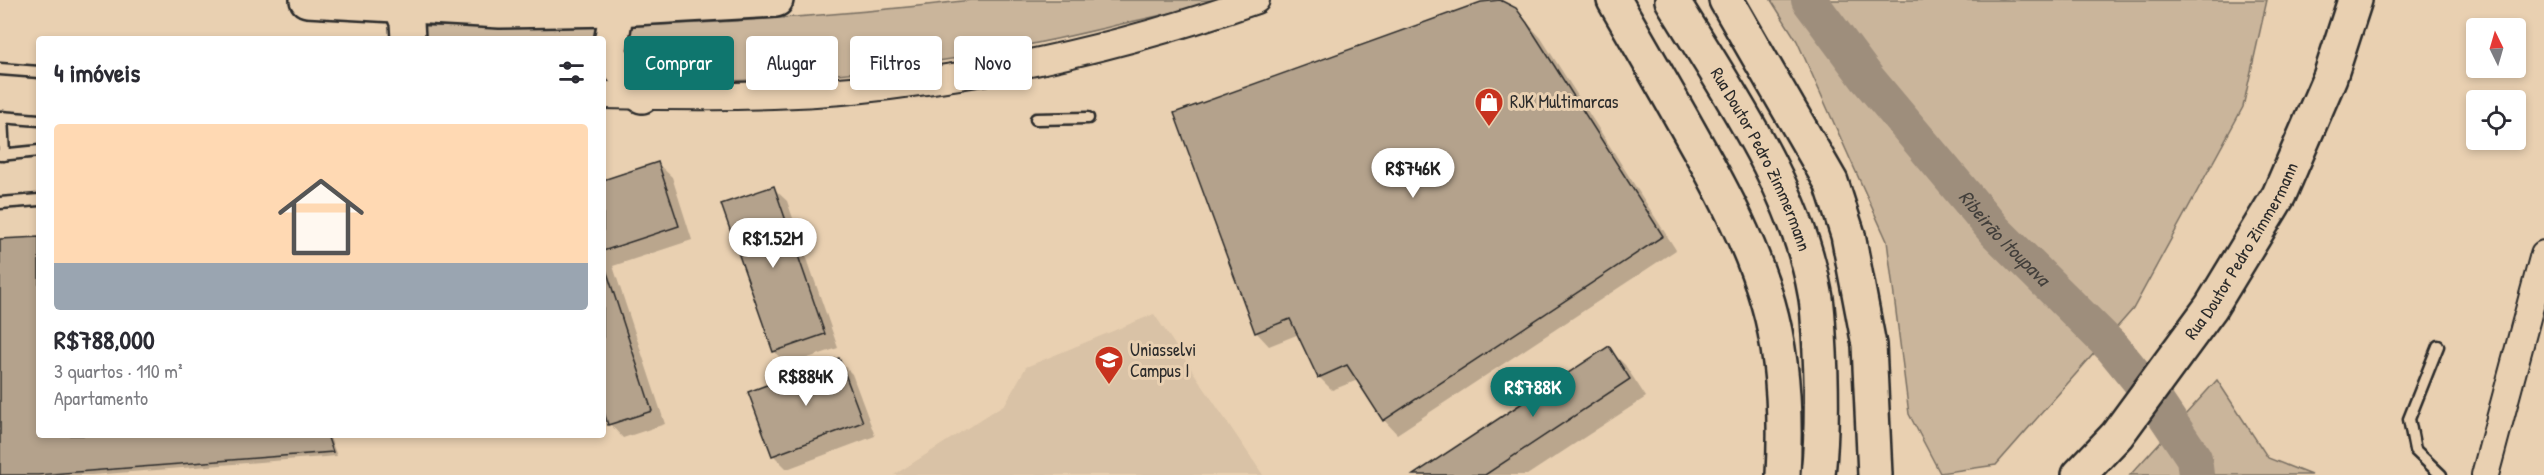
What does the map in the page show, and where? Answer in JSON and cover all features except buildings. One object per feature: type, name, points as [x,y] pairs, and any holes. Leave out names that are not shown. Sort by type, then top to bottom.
[{"type":"main road","points":[[307,0],[500,10],[617,9],[776,0]]},
{"type":"main road","points":[[1614,0],[1715,177],[1755,266],[1768,304],[1779,357],[1784,412],[1783,475]]},
{"type":"main road","name":"Rua Doutor Pedro Zimmermann","points":[[1672,0],[1763,153],[1803,248],[1815,294],[1823,388],[1818,475]]},
{"type":"main road","points":[[1726,0],[1831,182],[1848,235],[1869,345],[1875,475]]},
{"type":"main road","name":"Rua Doutor Pedro Zimmermann","points":[[2079,475],[2117,435],[2211,307],[2279,195],[2330,77],[2355,0]]},
{"type":"main road","points":[[400,5],[407,22],[408,36]]},
{"type":"main road","points":[[617,9],[606,58],[642,96]]},
{"type":"street","points":[[606,95],[774,95],[888,86],[1067,56],[1211,16],[1256,0]]},
{"type":"street","points":[[2485,475],[2544,254]]},
{"type":"lane","points":[[0,69],[36,72]]},
{"type":"lane","points":[[36,120],[1,117],[2,155],[36,151]]},
{"type":"lane","points":[[1036,119],[1088,118]]},
{"type":"lane","points":[[0,203],[36,200]]},
{"type":"lane","points":[[2438,346],[2409,419],[2415,450],[2441,475]]},
{"type":"shaded area","points":[[971,0],[1215,0],[1176,12],[1032,44],[1032,36],[954,36],[954,58],[942,60],[942,36],[850,36],[850,73],[838,74],[838,36],[746,36],[746,80],[734,81],[734,36],[626,36],[626,26],[798,17]]},
{"type":"shaded area","points":[[1771,0],[2267,0],[2243,107],[2133,309],[1996,465],[1940,473],[1909,414],[1887,241],[1797,41]]},
{"type":"shaded area","points":[[422,26],[602,27],[598,36],[424,36]]},
{"type":"shaded area","name":"Uniasselvi Campus I","points":[[1154,314],[1263,475],[894,475],[1005,404],[1026,367]]},
{"type":"shaded area","points":[[2217,380],[2268,458],[2311,475],[2130,475]]},
{"type":"waterway","name":"Ribeirão Itoupava","points":[[1809,0],[1867,78],[1995,231],[2113,348],[2153,397],[2194,458],[2196,475]]},
{"type":"place","name":"RJK Multimarcas","points":[[1489,128]]},
{"type":"place","name":"Uniasselvi Campus I","points":[[1109,386]]}]
